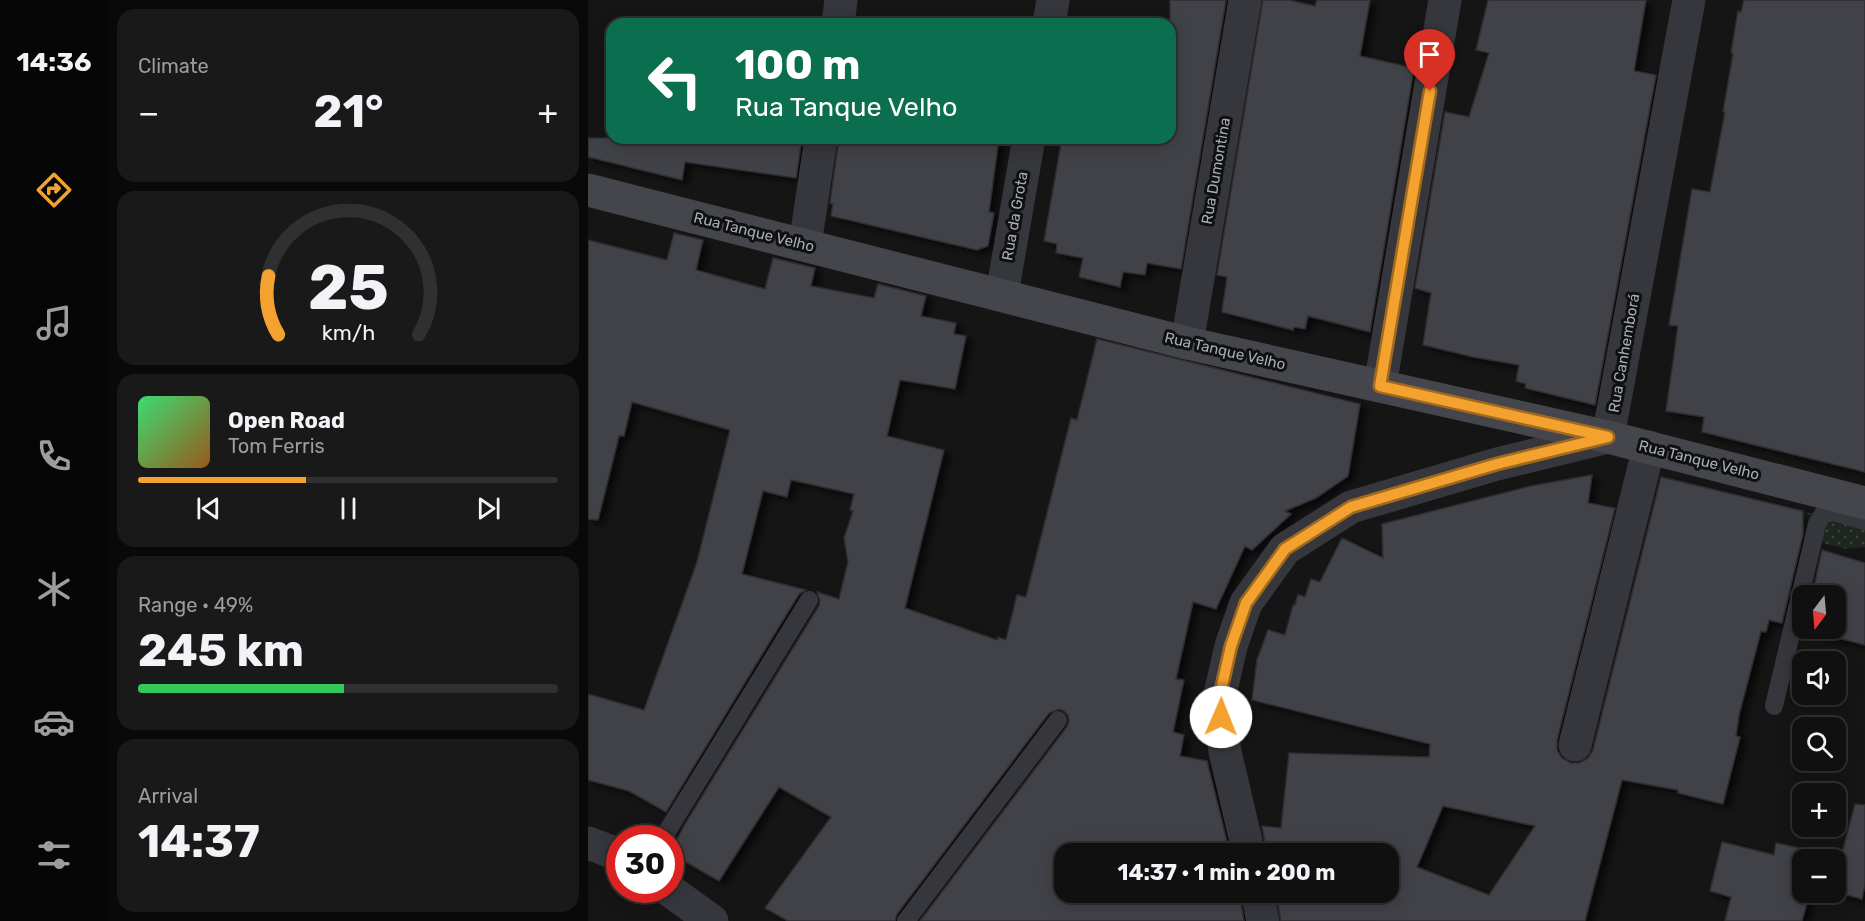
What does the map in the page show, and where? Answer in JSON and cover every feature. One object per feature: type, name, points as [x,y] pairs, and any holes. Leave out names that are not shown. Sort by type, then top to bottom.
[{"type":"street","points":[[839,18],[841,0]]},
{"type":"street","points":[[1050,18],[1053,0]]},
{"type":"street","name":"Rua Dumontina","points":[[1187,343],[1245,0]]},
{"type":"street","points":[[1380,386],[1445,0]]},
{"type":"street","name":"Rua Canhemborá","points":[[1608,437],[1689,0]]},
{"type":"street","points":[[805,245],[820,144]]},
{"type":"street","name":"Rua da Grota","points":[[1002,294],[1028,144]]},
{"type":"street","name":"Rua Tanque Velho","points":[[588,190],[1187,343],[1608,437],[1865,503]]},
{"type":"street","points":[[1246,843],[1225,752],[1219,699],[1231,646],[1246,603],[1285,549],[1351,507],[1497,464],[1608,437]]},
{"type":"street","points":[[1575,745],[1649,447]]},
{"type":"street","points":[[588,843],[606,850]]},
{"type":"street","points":[[684,901],[712,921]]},
{"type":"street","points":[[1259,903],[1263,921]]},
{"type":"lane","points":[[1774,706],[1817,524],[1823,514],[1834,512],[1865,521]]},
{"type":"lane","points":[[671,825],[809,600]]},
{"type":"lane","points":[[906,921],[1058,720]]},
{"type":"shaded area","points":[[1797,510],[1865,527],[1865,547],[1846,549],[1790,534]]},
{"type":"building","points":[[1170,0],[1226,0],[1181,269],[1147,263],[1145,275],[1123,272],[1120,287],[1079,277],[1083,258],[1056,253],[1057,244],[1044,241],[1061,144],[1176,144],[1176,18],[1170,18]]},
{"type":"building","points":[[1263,0],[1289,0],[1315,6],[1317,0],[1370,0],[1360,56],[1414,68],[1370,332],[1308,316],[1305,329],[1294,327],[1293,330],[1222,312],[1227,277],[1217,275]]},
{"type":"building","points":[[1488,0],[1646,0],[1634,71],[1656,75],[1595,405],[1525,388],[1526,384],[1516,381],[1519,365],[1423,345],[1431,293],[1415,288],[1445,112],[1469,117],[1489,53],[1476,50]]},
{"type":"building","points":[[1744,0],[1865,0],[1865,472],[1702,432],[1704,417],[1666,411],[1678,326],[1669,325],[1692,189],[1710,192],[1725,112],[1723,112],[1738,11],[1741,12]]},
{"type":"building","points":[[588,138],[606,138],[606,144],[801,144],[796,178],[685,162],[682,180],[588,157]]},
{"type":"building","points":[[838,144],[998,144],[989,212],[994,213],[988,246],[977,250],[831,216],[833,204],[830,203]]},
{"type":"building","points":[[674,233],[703,240],[696,270],[765,289],[773,258],[815,268],[811,286],[874,298],[878,284],[926,296],[921,316],[956,323],[954,334],[966,336],[955,389],[900,380],[887,436],[944,450],[905,608],[997,640],[998,637],[1006,640],[1017,595],[1026,597],[1071,418],[1077,420],[1097,339],[1360,404],[1348,476],[1316,498],[1285,511],[1291,514],[1252,550],[1245,546],[1216,609],[1193,602],[1176,679],[1184,680],[1173,732],[1184,735],[1180,756],[1207,761],[1227,843],[1054,843],[1054,903],[1241,903],[1244,921],[920,921],[1067,727],[1068,715],[1059,709],[1049,713],[897,914],[895,921],[788,921],[765,908],[831,817],[779,787],[719,881],[684,861],[684,826],[819,606],[820,600],[817,592],[839,599],[848,562],[844,538],[853,511],[850,510],[854,494],[791,480],[787,497],[763,491],[742,574],[806,590],[799,594],[666,812],[629,791],[588,780],[588,694],[644,710],[697,562],[730,430],[632,402],[624,436],[619,436],[598,520],[588,519],[588,240],[667,260]]},
{"type":"building","points":[[1592,475],[1588,503],[1615,508],[1557,740],[1557,750],[1562,758],[1571,763],[1580,763],[1588,758],[1593,750],[1661,477],[1803,511],[1803,534],[1782,623],[1769,620],[1766,632],[1761,631],[1739,715],[1736,736],[1740,737],[1723,804],[1678,793],[1678,790],[1622,780],[1585,921],[1281,921],[1278,903],[1399,903],[1399,843],[1265,843],[1262,826],[1281,828],[1289,753],[1429,757],[1430,744],[1252,700],[1257,660],[1268,630],[1285,635],[1298,594],[1305,597],[1311,579],[1320,582],[1342,538],[1383,558],[1382,524],[1531,486]],"holes":[[[1443,806],[1535,826],[1489,895],[1417,867]]]},
{"type":"building","points":[[1822,550],[1865,563],[1865,645],[1842,639],[1846,639],[1846,585],[1814,585]]},
{"type":"building","points":[[1855,804],[1865,805],[1865,884],[1862,899],[1846,895],[1846,849],[1843,849]]},
{"type":"building","points":[[1722,842],[1774,855],[1776,843],[1804,849],[1792,849],[1792,903],[1807,903],[1802,921],[1725,921],[1731,897],[1710,891]]},
{"type":"route","points":[[1221,717],[1219,699],[1231,646],[1246,603],[1285,549],[1351,507],[1497,464],[1608,437],[1380,386],[1430,91]]}]
